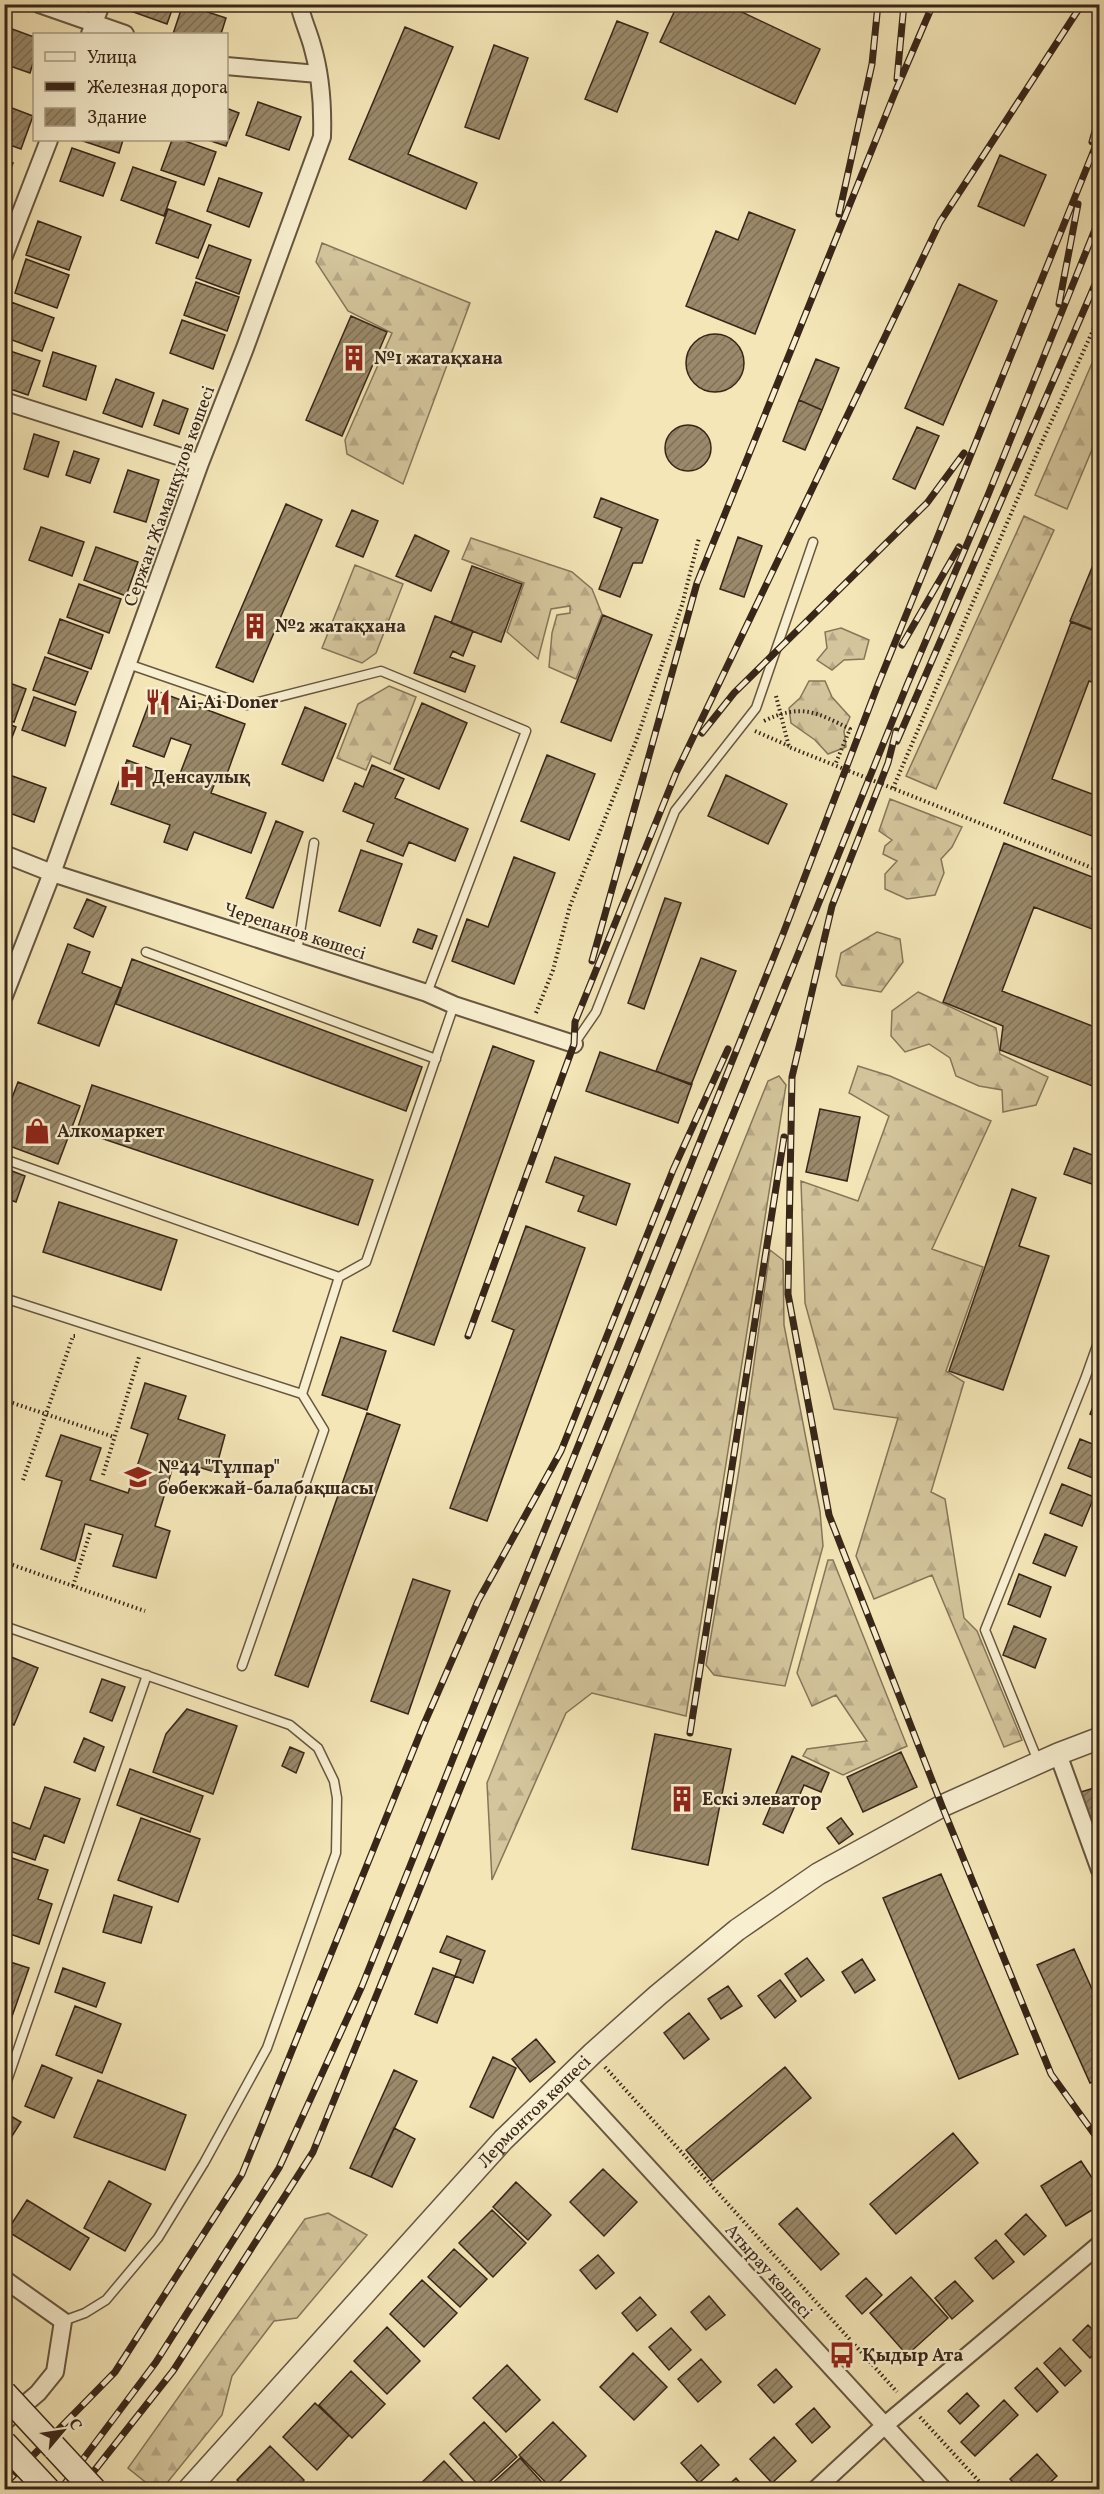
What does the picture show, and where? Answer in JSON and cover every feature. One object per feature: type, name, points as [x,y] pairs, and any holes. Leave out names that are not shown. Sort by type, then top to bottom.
[{"type":"main road","points":[[4,2393],[94,2490]]},
{"type":"main road","points":[[4,2443],[48,2490]]},
{"type":"street","points":[[39,4],[92,29],[118,33]]},
{"type":"street","points":[[92,29],[101,4]]},
{"type":"street","name":"Сержан Жаманқұлов көшесі","points":[[4,996],[52,873],[200,463],[322,138],[323,102],[318,74],[299,4]]},
{"type":"street","points":[[228,66],[318,74]]},
{"type":"street","points":[[4,256],[50,141]]},
{"type":"street","points":[[4,401],[200,463]]},
{"type":"street","name":"Черепанов көшесі","points":[[4,854],[52,873],[427,993],[454,1005],[531,1028],[574,1044]]},
{"type":"street","name":"Лермонтов көшесі","points":[[188,2490],[503,2140],[593,2053],[736,1930],[818,1874],[942,1806],[1100,1738]]},
{"type":"street","points":[[1049,1758],[1100,1870]]},
{"type":"street","name":"Атырау көшесі","points":[[567,2079],[944,2490]]},
{"type":"street","points":[[815,2490],[884,2426],[1100,2244]]},
{"type":"street","points":[[4,2279],[63,2321],[55,2372],[38,2393],[4,2422]]},
{"type":"lane","points":[[574,1044],[596,1012],[675,811],[756,708],[813,542]]},
{"type":"lane","points":[[128,664],[248,705],[381,671],[526,731],[427,993]]},
{"type":"lane","points":[[297,952],[314,843]]},
{"type":"lane","points":[[146,952],[436,1059]]},
{"type":"lane","points":[[302,1394],[339,1277],[366,1262],[454,1005]]},
{"type":"lane","points":[[4,1159],[339,1277]]},
{"type":"lane","points":[[4,1298],[302,1394],[324,1430],[242,1666]]},
{"type":"lane","points":[[1049,1758],[985,1630],[1100,1337]]},
{"type":"lane","points":[[4,1626],[291,1725],[318,1748],[334,1781],[337,1798],[336,1853],[267,2048],[204,2163],[158,2238],[106,2300],[85,2313],[63,2321]]},
{"type":"lane","points":[[4,2080],[7,2081],[147,1675]]},
{"type":"path","points":[[893,788],[1041,444],[1100,315]]},
{"type":"path","points":[[531,1028],[553,970],[570,906],[636,741],[682,605],[699,538]]},
{"type":"path","points":[[769,670],[789,747]]},
{"type":"path","points":[[835,765],[850,729],[826,717],[804,710],[781,714],[751,729],[789,747],[1100,871]]},
{"type":"path","points":[[23,1480],[48,1415],[73,1336],[84,1339]]},
{"type":"path","points":[[128,1354],[150,1361]]},
{"type":"path","points":[[103,1475],[139,1357]]},
{"type":"path","points":[[4,1400],[114,1437]]},
{"type":"path","points":[[73,1586],[90,1533]]},
{"type":"path","points":[[4,1562],[146,1611]]},
{"type":"path","points":[[593,2053],[987,2490]]},
{"type":"green space","points":[[322,243],[470,303],[403,484],[347,454],[345,440],[392,333],[348,311],[316,262]]},
{"type":"green space","points":[[1099,347],[1099,433],[1067,509],[1035,495]]},
{"type":"green space","points":[[1024,516],[1054,530],[936,789],[906,776]]},
{"type":"green space","points":[[471,538],[572,572],[592,589],[602,614],[576,679],[549,667],[552,633],[557,615],[570,613],[570,606],[551,609],[538,659],[507,632],[524,583],[462,559]]},
{"type":"green space","points":[[355,565],[403,584],[376,653],[362,663],[322,648]]},
{"type":"green space","points":[[841,628],[869,640],[864,659],[844,660],[832,670],[817,660],[827,648],[825,632]]},
{"type":"green space","points":[[809,681],[825,681],[832,697],[850,717],[844,731],[846,747],[828,754],[815,740],[791,723],[789,708],[800,698]]},
{"type":"green space","points":[[389,686],[416,697],[390,764],[372,756],[366,770],[337,758],[358,704]]},
{"type":"green space","points":[[890,799],[962,827],[952,847],[941,859],[944,873],[935,895],[907,899],[885,889],[885,874],[897,861],[883,854],[885,846],[892,840],[879,831]]},
{"type":"green space","points":[[877,932],[900,939],[903,962],[881,992],[842,985],[836,976],[841,953]]},
{"type":"green space","points":[[918,992],[996,1028],[1000,1054],[1048,1077],[1036,1105],[1003,1112],[1002,1090],[979,1086],[956,1076],[950,1058],[929,1044],[905,1052],[891,1036],[892,1011]]},
{"type":"green space","points":[[858,1066],[890,1076],[991,1121],[932,1249],[983,1267],[946,1371],[964,1382],[931,1492],[945,1499],[964,1618],[977,1631],[1022,1740],[1004,1747],[932,1575],[874,1599],[856,1556],[898,1418],[834,1409],[805,1303],[801,1181],[858,1201],[889,1116],[849,1093]]},
{"type":"green space","points":[[779,1076],[786,1085],[686,1716],[592,1693],[566,1713],[492,1880],[487,1783],[768,1081]]},
{"type":"green space","points":[[770,1250],[783,1260],[784,1325],[820,1511],[823,1546],[785,1686],[714,1675],[706,1665],[739,1470]]},
{"type":"green space","points":[[828,1560],[833,1560],[907,1746],[843,1775],[803,1756],[807,1749],[867,1741],[836,1695],[812,1706],[797,1673]]},
{"type":"green space","points":[[328,2213],[367,2235],[297,2318],[274,2321],[232,2376],[222,2415],[162,2489],[154,2489],[128,2468],[305,2219]]},
{"type":"building","points":[[126,4],[174,4],[167,24],[125,9]]},
{"type":"building","points":[[183,4],[226,18],[221,33],[173,33]]},
{"type":"building","points":[[678,4],[725,4],[820,49],[795,104],[660,42]]},
{"type":"building","points":[[617,21],[648,33],[617,112],[585,99]]},
{"type":"building","points":[[4,26],[33,37],[33,63],[30,73],[4,64]]},
{"type":"building","points":[[405,27],[453,47],[408,154],[477,183],[466,209],[349,159]]},
{"type":"building","points":[[494,45],[528,58],[499,139],[465,127]]},
{"type":"building","points":[[258,102],[301,117],[289,150],[246,135]]},
{"type":"building","points":[[4,105],[33,116],[21,149],[4,143]]},
{"type":"building","points":[[228,109],[239,113],[228,141]]},
{"type":"building","points":[[83,141],[123,141],[119,153]]},
{"type":"building","points":[[172,141],[185,141],[216,152],[204,185],[161,170]]},
{"type":"building","points":[[211,141],[228,141],[226,146]]},
{"type":"building","points":[[72,148],[115,163],[103,196],[60,181]]},
{"type":"building","points":[[1000,155],[1046,175],[1024,226],[978,206]]},
{"type":"building","points":[[4,160],[13,163],[4,185]]},
{"type":"building","points":[[133,167],[176,182],[164,216],[121,200]]},
{"type":"building","points":[[219,178],[262,193],[249,227],[207,211]]},
{"type":"building","points":[[168,209],[211,225],[198,258],[156,243]]},
{"type":"building","points":[[749,212],[795,230],[755,334],[686,306],[716,231],[738,240]]},
{"type":"building","points":[[38,221],[81,237],[69,270],[26,255]]},
{"type":"building","points":[[209,245],[251,260],[239,294],[196,278]]},
{"type":"building","points":[[26,259],[69,275],[57,308],[15,293]]},
{"type":"building","points":[[196,282],[239,297],[227,331],[184,315]]},
{"type":"building","points":[[959,284],[997,301],[943,425],[905,408]]},
{"type":"building","points":[[11,302],[54,318],[42,351],[4,337],[4,321]]},
{"type":"building","name":"№1 жатақхана","points":[[351,316],[387,332],[342,436],[306,420]]},
{"type":"building","points":[[182,320],[225,335],[213,369],[170,353]]},
{"type":"building","points":[[715,334],[726,336],[739,347],[744,363],[742,374],[731,387],[715,392],[704,390],[691,379],[686,363],[688,352],[699,339]]},
{"type":"building","points":[[4,349],[40,361],[28,395],[4,387]]},
{"type":"building","points":[[53,352],[96,366],[86,400],[43,386]]},
{"type":"building","points":[[816,359],[839,368],[822,410],[799,400]]},
{"type":"building","points":[[116,379],[154,393],[142,427],[103,413]]},
{"type":"building","points":[[163,400],[188,409],[179,434],[154,425]]},
{"type":"building","points":[[799,400],[822,410],[805,450],[783,441]]},
{"type":"building","points":[[688,425],[704,432],[711,448],[704,464],[688,471],[672,464],[665,448],[672,432]]},
{"type":"building","points":[[917,427],[939,436],[915,489],[893,479]]},
{"type":"building","points":[[34,434],[59,442],[48,477],[24,469]]},
{"type":"building","points":[[74,451],[99,459],[90,483],[66,475]]},
{"type":"building","points":[[128,470],[159,480],[146,522],[114,512]]},
{"type":"building","points":[[601,498],[658,520],[642,563],[633,563],[620,597],[599,589],[622,528],[594,517]]},
{"type":"building","name":"№2 жатақхана","points":[[286,504],[322,520],[253,682],[216,667]]},
{"type":"building","points":[[352,510],[378,521],[363,557],[336,546]]},
{"type":"building","points":[[41,527],[84,542],[72,576],[29,560]]},
{"type":"building","points":[[415,535],[449,551],[431,591],[396,576]]},
{"type":"building","points":[[738,537],[762,546],[744,597],[720,589]]},
{"type":"building","points":[[96,547],[138,562],[126,596],[84,580]]},
{"type":"building","points":[[1100,548],[1100,632],[1070,621]]},
{"type":"building","points":[[472,566],[522,584],[501,642],[451,623]]},
{"type":"building","points":[[79,584],[121,599],[109,633],[67,617]]},
{"type":"building","points":[[603,615],[652,635],[611,741],[561,722]]},
{"type":"building","points":[[435,616],[473,631],[463,656],[453,651],[450,657],[475,666],[465,692],[414,673]]},
{"type":"building","points":[[60,619],[103,635],[91,669],[48,653]]},
{"type":"building","points":[[1071,622],[1100,633],[1100,685],[1089,681],[1052,779],[1100,797],[1100,839],[1004,803]]},
{"type":"building","points":[[45,657],[88,672],[75,705],[33,690]]},
{"type":"building","points":[[4,681],[26,689],[14,722],[4,719]]},
{"type":"building","points":[[154,690],[245,724],[224,782],[216,780],[211,793],[266,813],[251,853],[194,832],[187,850],[164,842],[170,825],[111,804],[127,760],[178,779],[191,745],[171,738],[164,757],[133,746]]},
{"type":"building","points":[[34,697],[76,712],[65,746],[22,730]]},
{"type":"building","points":[[422,703],[467,723],[439,789],[394,769]]},
{"type":"building","points":[[305,707],[346,724],[323,781],[282,764]]},
{"type":"building","points":[[4,722],[16,727],[4,758]]},
{"type":"building","points":[[547,755],[595,774],[569,840],[521,821]]},
{"type":"building","points":[[372,765],[404,779],[395,798],[468,829],[455,861],[409,842],[403,856],[367,841],[374,824],[343,811],[355,783],[363,787]]},
{"type":"building","points":[[4,773],[46,788],[34,822],[4,811]]},
{"type":"building","points":[[726,775],[787,804],[768,844],[708,816]]},
{"type":"building","points":[[276,821],[303,832],[273,908],[246,898]]},
{"type":"building","points":[[1004,843],[1100,880],[1100,932],[1034,907],[1002,991],[1100,1029],[1100,1089],[1000,1050],[1003,1026],[943,1002]]},
{"type":"building","points":[[361,850],[402,864],[380,926],[339,911]]},
{"type":"building","points":[[514,857],[555,873],[514,984],[452,961],[467,919],[488,927]]},
{"type":"building","points":[[665,898],[681,903],[644,1009],[628,1003]]},
{"type":"building","points":[[87,899],[106,907],[93,937],[74,928]]},
{"type":"building","points":[[418,929],[437,936],[432,949],[413,942]]},
{"type":"building","points":[[68,944],[90,952],[82,973],[121,988],[99,1046],[38,1023]]},
{"type":"building","points":[[701,958],[736,971],[691,1085],[656,1071]]},
{"type":"building","points":[[132,959],[422,1067],[406,1111],[116,1004]]},
{"type":"building","points":[[493,1046],[534,1061],[434,1345],[393,1331]]},
{"type":"building","points":[[600,1052],[692,1084],[678,1123],[586,1091]]},
{"type":"building","name":"Алкомаркет","points":[[18,1082],[80,1106],[58,1164],[4,1144],[4,1119]]},
{"type":"building","points":[[92,1085],[373,1180],[358,1225],[77,1130]]},
{"type":"building","points":[[820,1109],[860,1117],[847,1181],[806,1172]]},
{"type":"building","points":[[1074,1148],[1100,1158],[1100,1187],[1064,1174]]},
{"type":"building","points":[[555,1157],[630,1184],[616,1225],[578,1211],[584,1196],[546,1182]]},
{"type":"building","points":[[4,1168],[25,1176],[16,1202],[4,1198]]},
{"type":"building","points":[[1012,1189],[1036,1198],[1019,1246],[1049,1256],[1003,1390],[949,1371]]},
{"type":"building","points":[[59,1202],[177,1240],[161,1290],[43,1252]]},
{"type":"building","points":[[526,1226],[585,1248],[487,1521],[450,1508],[514,1330],[492,1321]]},
{"type":"building","points":[[341,1337],[386,1351],[367,1410],[322,1395]]},
{"type":"building","points":[[145,1383],[186,1396],[178,1419],[225,1435],[215,1472],[175,1460],[155,1526],[170,1531],[156,1578],[113,1566],[123,1535],[85,1524],[75,1561],[41,1549],[62,1481],[46,1476],[61,1435],[101,1448],[90,1480],[128,1493],[148,1434],[131,1428]]},
{"type":"building","points":[[1100,1390],[1100,1418],[1090,1414]]},
{"type":"building","points":[[367,1413],[400,1425],[308,1687],[275,1675]]},
{"type":"building","points":[[1080,1439],[1100,1447],[1100,1481],[1068,1468]]},
{"type":"building","points":[[1062,1484],[1094,1497],[1082,1526],[1050,1513]]},
{"type":"building","points":[[1045,1534],[1077,1547],[1065,1576],[1033,1563]]},
{"type":"building","points":[[1019,1574],[1051,1587],[1040,1617],[1008,1604]]},
{"type":"building","points":[[413,1579],[450,1591],[408,1714],[371,1701]]},
{"type":"building","points":[[1014,1626],[1046,1639],[1035,1668],[1003,1655]]},
{"type":"building","points":[[4,1654],[38,1668],[14,1725],[4,1721]]},
{"type":"building","points":[[102,1679],[125,1687],[112,1721],[90,1712]]},
{"type":"building","points":[[187,1709],[237,1726],[213,1794],[153,1772],[166,1734]]},
{"type":"building","name":"Ескі элеватор","points":[[655,1734],[731,1749],[708,1865],[632,1849]]},
{"type":"building","points":[[84,1738],[104,1747],[95,1771],[74,1762]]},
{"type":"building","points":[[290,1747],[304,1753],[296,1773],[282,1766]]},
{"type":"building","points":[[901,1752],[917,1787],[863,1812],[847,1777]]},
{"type":"building","points":[[792,1756],[829,1773],[821,1792],[804,1785],[783,1833],[763,1824]]},
{"type":"building","points":[[130,1769],[203,1796],[190,1832],[117,1805]]},
{"type":"building","points":[[1100,1786],[1100,1820],[1092,1823],[1081,1792]]},
{"type":"building","points":[[45,1787],[80,1799],[64,1843],[44,1835],[35,1860],[4,1849],[4,1819],[30,1829]]},
{"type":"building","points":[[141,1818],[200,1839],[178,1902],[118,1880]]},
{"type":"building","points":[[841,1818],[853,1834],[839,1844],[827,1828]]},
{"type":"building","points":[[9,1857],[48,1870],[38,1899],[52,1904],[39,1944],[4,1932],[4,1871]]},
{"type":"building","points":[[941,1874],[1018,2054],[959,2079],[883,1898]]},
{"type":"building","points":[[114,1895],[152,1907],[141,1943],[103,1932]]},
{"type":"building","points":[[447,1936],[485,1951],[473,1983],[455,1976],[461,1960],[440,1952]]},
{"type":"building","points":[[1074,1949],[1100,2007],[1100,2079],[1090,2083],[1037,1965]]},
{"type":"building","points":[[807,1958],[824,1980],[801,1997],[785,1974]]},
{"type":"building","points":[[862,1959],[875,1980],[855,1993],[842,1972]]},
{"type":"building","points":[[4,1960],[29,1968],[9,2025],[4,2024]]},
{"type":"building","points":[[63,1968],[105,1983],[96,2007],[55,1992]]},
{"type":"building","points":[[433,1968],[455,1976],[437,2023],[415,2014]]},
{"type":"building","points":[[780,1980],[796,2001],[775,2018],[758,1996]]},
{"type":"building","points":[[728,1986],[742,2006],[721,2019],[708,1999]]},
{"type":"building","points":[[75,2006],[121,2024],[102,2073],[56,2055]]},
{"type":"building","points":[[689,2013],[709,2039],[684,2059],[664,2033]]},
{"type":"building","points":[[536,2039],[555,2062],[530,2082],[512,2059]]},
{"type":"building","points":[[493,2057],[516,2068],[493,2118],[470,2107]]},
{"type":"building","points":[[42,2065],[72,2078],[54,2118],[25,2106]]},
{"type":"building","points":[[785,2067],[811,2098],[712,2181],[686,2150]]},
{"type":"building","points":[[394,2070],[417,2081],[371,2177],[350,2168]]},
{"type":"building","points":[[98,2080],[186,2115],[165,2170],[74,2137]]},
{"type":"building","points":[[4,2112],[21,2122],[5,2147],[4,2146]]},
{"type":"building","points":[[394,2128],[415,2139],[392,2187],[371,2177]]},
{"type":"building","points":[[953,2133],[978,2163],[896,2234],[870,2204]]},
{"type":"building","points":[[1081,2161],[1100,2190],[1100,2205],[1066,2226],[1041,2186]]},
{"type":"building","points":[[603,2169],[637,2202],[604,2236],[570,2202]]},
{"type":"building","points":[[109,2181],[151,2204],[125,2251],[84,2228]]},
{"type":"building","points":[[516,2182],[551,2215],[528,2240],[493,2207]]},
{"type":"building","points":[[27,2200],[89,2238],[70,2270],[7,2231]]},
{"type":"building","points":[[797,2208],[839,2254],[821,2270],[779,2224]]},
{"type":"building","points":[[492,2210],[526,2243],[493,2277],[459,2243]]},
{"type":"building","points":[[1026,2214],[1046,2236],[1024,2255],[1005,2234]]},
{"type":"building","points":[[996,2240],[1014,2262],[993,2279],[975,2258]]},
{"type":"building","points":[[454,2249],[487,2279],[460,2307],[428,2277]]},
{"type":"building","points":[[598,2255],[614,2273],[596,2289],[580,2270]]},
{"type":"building","points":[[911,2277],[948,2318],[907,2355],[870,2313]]},
{"type":"building","points":[[866,2278],[882,2295],[862,2314],[846,2296]]},
{"type":"building","points":[[422,2280],[457,2313],[424,2347],[390,2314]]},
{"type":"building","points":[[955,2281],[973,2301],[952,2319],[935,2298]]},
{"type":"building","points":[[709,2296],[725,2315],[706,2330],[691,2312]]},
{"type":"building","points":[[640,2297],[656,2315],[637,2331],[622,2313]]},
{"type":"building","points":[[1088,2325],[1100,2337],[1100,2349],[1090,2358],[1073,2340]]},
{"type":"building","points":[[387,2327],[420,2361],[387,2394],[354,2361]]},
{"type":"building","points":[[671,2328],[691,2350],[669,2370],[649,2347]]},
{"type":"building","points":[[1060,2348],[1081,2371],[1065,2386],[1044,2363]]},
{"type":"building","points":[[633,2353],[667,2387],[634,2420],[600,2387]]},
{"type":"building","points":[[701,2359],[721,2382],[698,2402],[678,2379]]},
{"type":"building","points":[[507,2365],[540,2400],[506,2432],[473,2398]]},
{"type":"building","points":[[1037,2368],[1058,2392],[1037,2412],[1015,2388]]},
{"type":"building","points":[[776,2369],[792,2387],[774,2403],[758,2385]]},
{"type":"building","points":[[351,2371],[385,2404],[352,2438],[319,2405]]},
{"type":"building","points":[[967,2393],[979,2406],[960,2424],[948,2411]]},
{"type":"building","points":[[1004,2400],[1018,2415],[975,2456],[961,2442]]},
{"type":"building","points":[[315,2403],[349,2435],[317,2470],[283,2437]]},
{"type":"building","points":[[814,2408],[830,2427],[812,2443],[796,2424]]},
{"type":"building","points":[[484,2422],[517,2457],[482,2489],[450,2454]]},
{"type":"building","points":[[553,2422],[586,2456],[552,2489],[519,2455]]},
{"type":"building","points":[[774,2437],[796,2461],[772,2483],[750,2459]]},
{"type":"building","points":[[701,2445],[719,2465],[699,2483],[681,2463]]},
{"type":"building","points":[[270,2446],[304,2480],[295,2490],[247,2490],[237,2480]]},
{"type":"building","points":[[1037,2454],[1057,2476],[1042,2490],[1020,2490],[1010,2479]]},
{"type":"building","points":[[520,2458],[549,2490],[485,2490]]},
{"type":"building","points":[[444,2461],[471,2490],[414,2490]]},
{"type":"building","points":[[736,2478],[746,2490],[723,2490]]},
{"type":"railway","points":[[839,214],[872,64],[878,4]]},
{"type":"railway","points":[[897,79],[904,4]]},
{"type":"railway","points":[[592,961],[697,583],[896,90],[933,4]]},
{"type":"railway","points":[[468,1336],[574,1044],[575,1022],[676,773],[940,222],[1082,4]]},
{"type":"railway","points":[[1092,142],[1100,113]]},
{"type":"railway","points":[[60,2490],[156,2362],[279,2168],[362,1986],[783,934],[877,687],[1100,135]]},
{"type":"railway","points":[[1059,304],[1078,204]]},
{"type":"railway","points":[[79,2490],[173,2371],[313,2152],[907,685],[988,495],[1100,217]]},
{"type":"railway","points":[[897,741],[1100,273]]},
{"type":"railway","points":[[702,733],[734,693],[927,503],[964,453]]},
{"type":"railway","points":[[902,645],[959,547]]},
{"type":"railway","points":[[896,731],[888,763],[832,906],[792,1077],[788,1294],[829,1515],[942,1806],[1051,2074],[1100,2142]]},
{"type":"railway","points":[[4,2485],[115,2372],[242,2174],[424,1724],[478,1601],[561,1451],[673,1170],[728,1049]]},
{"type":"railway","points":[[690,1733],[784,1137]]},
{"type":"place","name":"№1 жатақхана","points":[[354,358]]},
{"type":"place","name":"№2 жатақхана","points":[[255,626]]},
{"type":"place","name":"Ai-Ai Doner","points":[[158,702]]},
{"type":"place","name":"Денсаулық","points":[[132,777]]},
{"type":"place","name":"Алкомаркет","points":[[37,1131]]},
{"type":"place","name":"№44 \"Тұлпар\" бөбекжай-балабақшасы","points":[[138,1477]]},
{"type":"place","name":"Ескі элеватор","points":[[682,1799]]},
{"type":"place","name":"Қыдыр Ата","points":[[842,2355]]}]
